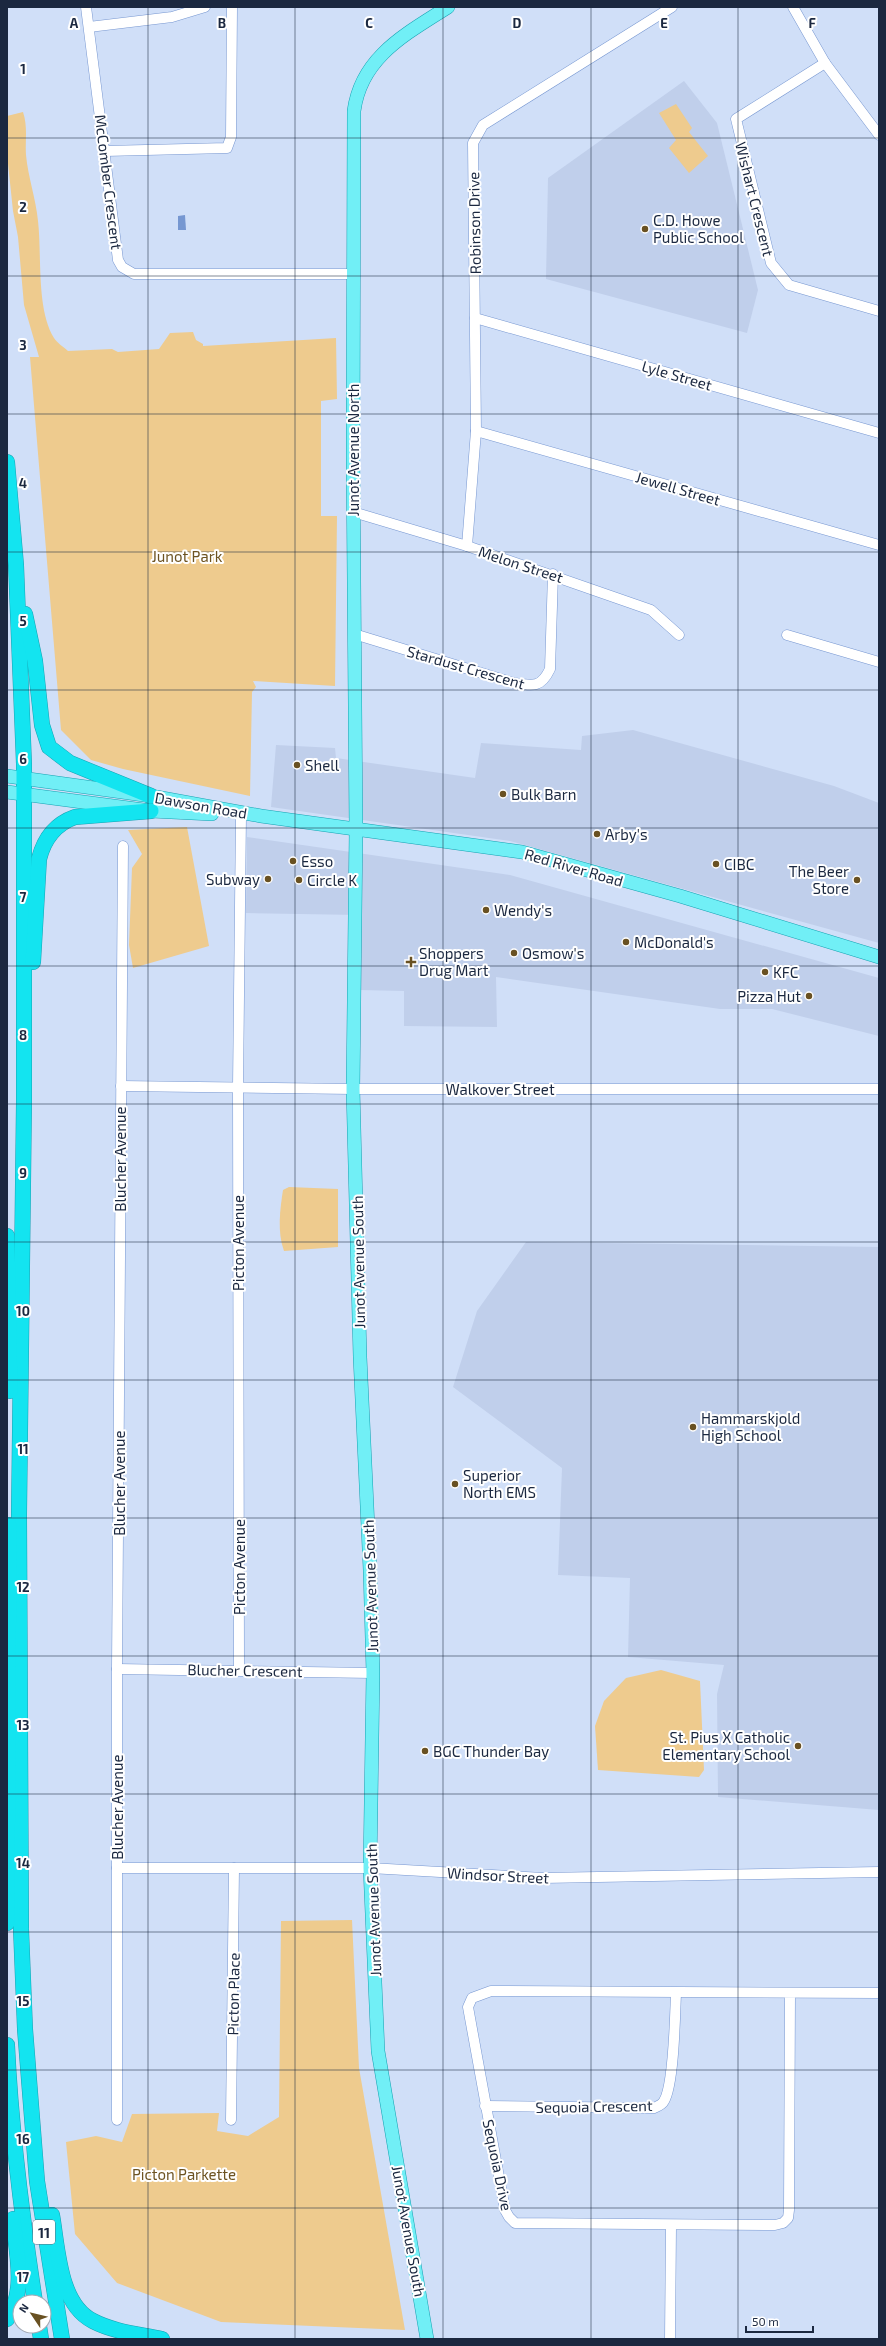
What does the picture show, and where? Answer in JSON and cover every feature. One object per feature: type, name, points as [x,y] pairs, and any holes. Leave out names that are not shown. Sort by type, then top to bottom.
[{"type":"highway","name":"11","points":[[7,462],[16,565],[24,778],[25,1008],[20,1384],[21,1929],[25,2029],[38,2189],[62,2339]]},
{"type":"highway","points":[[16,565],[34,661],[42,726],[49,747],[70,763],[151,796]]},
{"type":"highway","points":[[25,1008],[35,951],[38,867],[42,848],[53,829],[75,817],[151,811]]},
{"type":"highway","points":[[7,1236],[10,1385],[7,1924]]},
{"type":"highway","name":"11","points":[[7,2045],[11,2122],[22,2216],[34,2294]]},
{"type":"highway","points":[[7,2318],[16,2301],[18,2287],[12,2209],[11,2122]]},
{"type":"highway","points":[[33,2134],[66,2285],[77,2309],[92,2321],[108,2328],[162,2339]]},
{"type":"main road","name":"Junot Avenue North","points":[[356,829],[353,512],[354,110],[359,87],[378,56],[397,40],[448,7]]},
{"type":"main road","name":"Dawson Road","points":[[7,776],[151,796],[261,816]]},
{"type":"main road","name":"Dawson Road","points":[[7,792],[151,811],[261,816]]},
{"type":"main road","name":"Red River Road","points":[[261,816],[522,852],[680,896],[879,957]]},
{"type":"main road","name":"Junot Avenue South","points":[[356,829],[353,1090],[360,1357],[370,1570],[373,1673],[370,1868],[378,2051],[427,2339]]},
{"type":"street","name":"McComber Crescent","points":[[86,7],[118,260],[127,271],[134,274],[353,274]]},
{"type":"street","points":[[89,27],[172,17],[205,7]]},
{"type":"street","points":[[105,151],[227,148],[231,137],[232,7]]},
{"type":"street","name":"Robinson Drive","points":[[467,546],[476,431],[473,143],[483,126],[672,7]]},
{"type":"street","points":[[793,7],[825,63],[879,135]]},
{"type":"street","name":"Wishart Crescent","points":[[825,63],[736,119],[771,263],[788,285],[879,311]]},
{"type":"street","name":"Lyle Street","points":[[475,318],[879,433]]},
{"type":"street","name":"Jewell Street","points":[[476,431],[879,545]]},
{"type":"street","name":"Melon Street","points":[[353,512],[467,546],[553,574],[651,610],[679,635]]},
{"type":"street","name":"Stardust Crescent","points":[[354,634],[514,683],[533,686],[545,680],[550,669],[553,574]]},
{"type":"street","points":[[787,636],[879,662]]},
{"type":"street","name":"Picton Avenue","points":[[239,1670],[238,1087],[241,815]]},
{"type":"street","name":"Blucher Avenue","points":[[117,2120],[123,846]]},
{"type":"street","name":"Walkover Street","points":[[121,1086],[353,1090],[879,1089]]},
{"type":"street","name":"Blucher Crescent","points":[[118,1669],[373,1673]]},
{"type":"street","name":"Windsor Street","points":[[117,1868],[370,1868],[543,1878],[879,1872]]},
{"type":"street","name":"Picton Place","points":[[231,2120],[234,1868]]},
{"type":"street","name":"Sequoia Drive","points":[[790,1993],[788,2218],[783,2223],[775,2225],[671,2226],[515,2223],[509,2217],[505,2210],[468,2006],[472,1998],[491,1991],[879,1993]]},
{"type":"street","name":"Sequoia Crescent","points":[[485,2106],[654,2108],[660,2105],[664,2102],[669,2084],[676,1993]]},
{"type":"street","points":[[670,2339],[671,2226]]},
{"type":"shaded area","name":"C.D. Howe Public School","points":[[684,81],[717,123],[758,290],[747,333],[546,279],[548,178]]},
{"type":"shaded area","points":[[633,730],[834,786],[879,803],[879,943],[510,841],[271,807],[276,745],[335,748],[336,758],[475,778],[481,743],[581,750],[582,736]]},
{"type":"shaded area","points":[[247,837],[510,875],[879,978],[879,1036],[772,1009],[720,1009],[496,977],[497,1027],[404,1026],[404,991],[359,990],[359,915],[246,913]]},
{"type":"shaded area","name":"Hammarskjold High School","points":[[526,1242],[879,1247],[879,1810],[718,1797],[717,1694],[724,1665],[628,1657],[630,1578],[558,1575],[562,1468],[453,1387],[477,1311]]},
{"type":"green space","points":[[676,104],[692,128],[689,132],[708,156],[689,173],[669,148],[676,140],[659,113]]},
{"type":"green space","name":"Junot Park","points":[[23,112],[26,128],[27,163],[36,204],[38,221],[44,312],[48,326],[54,338],[68,351],[112,349],[118,352],[159,349],[170,333],[193,332],[196,340],[203,344],[203,346],[336,338],[337,399],[321,401],[321,516],[337,516],[335,686],[253,681],[256,687],[252,692],[250,796],[123,769],[91,760],[61,730],[30,357],[39,357],[24,305],[18,237],[13,211],[7,154],[7,116]]},
{"type":"green space","points":[[187,827],[209,946],[133,968],[129,945],[132,868],[142,854],[128,830]]},
{"type":"green space","points":[[289,1187],[338,1189],[338,1247],[284,1251],[280,1236],[280,1213],[283,1190]]},
{"type":"green space","points":[[661,1670],[700,1681],[704,1770],[699,1777],[598,1770],[595,1726],[604,1701],[626,1678]]},
{"type":"green space","name":"Picton Parkette","points":[[352,1920],[359,2068],[405,2330],[221,2322],[117,2283],[75,2234],[66,2142],[96,2136],[122,2142],[132,2114],[219,2113],[217,2131],[248,2136],[279,2117],[281,1921]]},
{"type":"water","points":[[185,215],[186,230],[178,230],[178,216]]},
{"type":"place","name":"C.D. Howe Public School","points":[[645,229]]},
{"type":"place","name":"Shell","points":[[297,765]]},
{"type":"place","name":"Bulk Barn","points":[[503,794]]},
{"type":"place","name":"Arby's","points":[[597,834]]},
{"type":"place","name":"Esso","points":[[293,861]]},
{"type":"place","name":"CIBC","points":[[716,864]]},
{"type":"place","name":"Subway","points":[[268,879]]},
{"type":"place","name":"Circle K","points":[[299,880]]},
{"type":"place","name":"The Beer Store","points":[[857,880]]},
{"type":"place","name":"Wendy's","points":[[486,910]]},
{"type":"place","name":"McDonald's","points":[[626,942]]},
{"type":"place","name":"Osmow's","points":[[514,953]]},
{"type":"place","name":"Shoppers Drug Mart","points":[[411,962]]},
{"type":"place","name":"KFC","points":[[765,972]]},
{"type":"place","name":"Pizza Hut","points":[[809,996]]},
{"type":"place","name":"Hammarskjold High School","points":[[693,1427]]},
{"type":"place","name":"Superior North EMS","points":[[455,1484]]},
{"type":"place","name":"St. Pius X Catholic Elementary School","points":[[798,1746]]},
{"type":"place","name":"BGC Thunder Bay","points":[[425,1751]]}]
